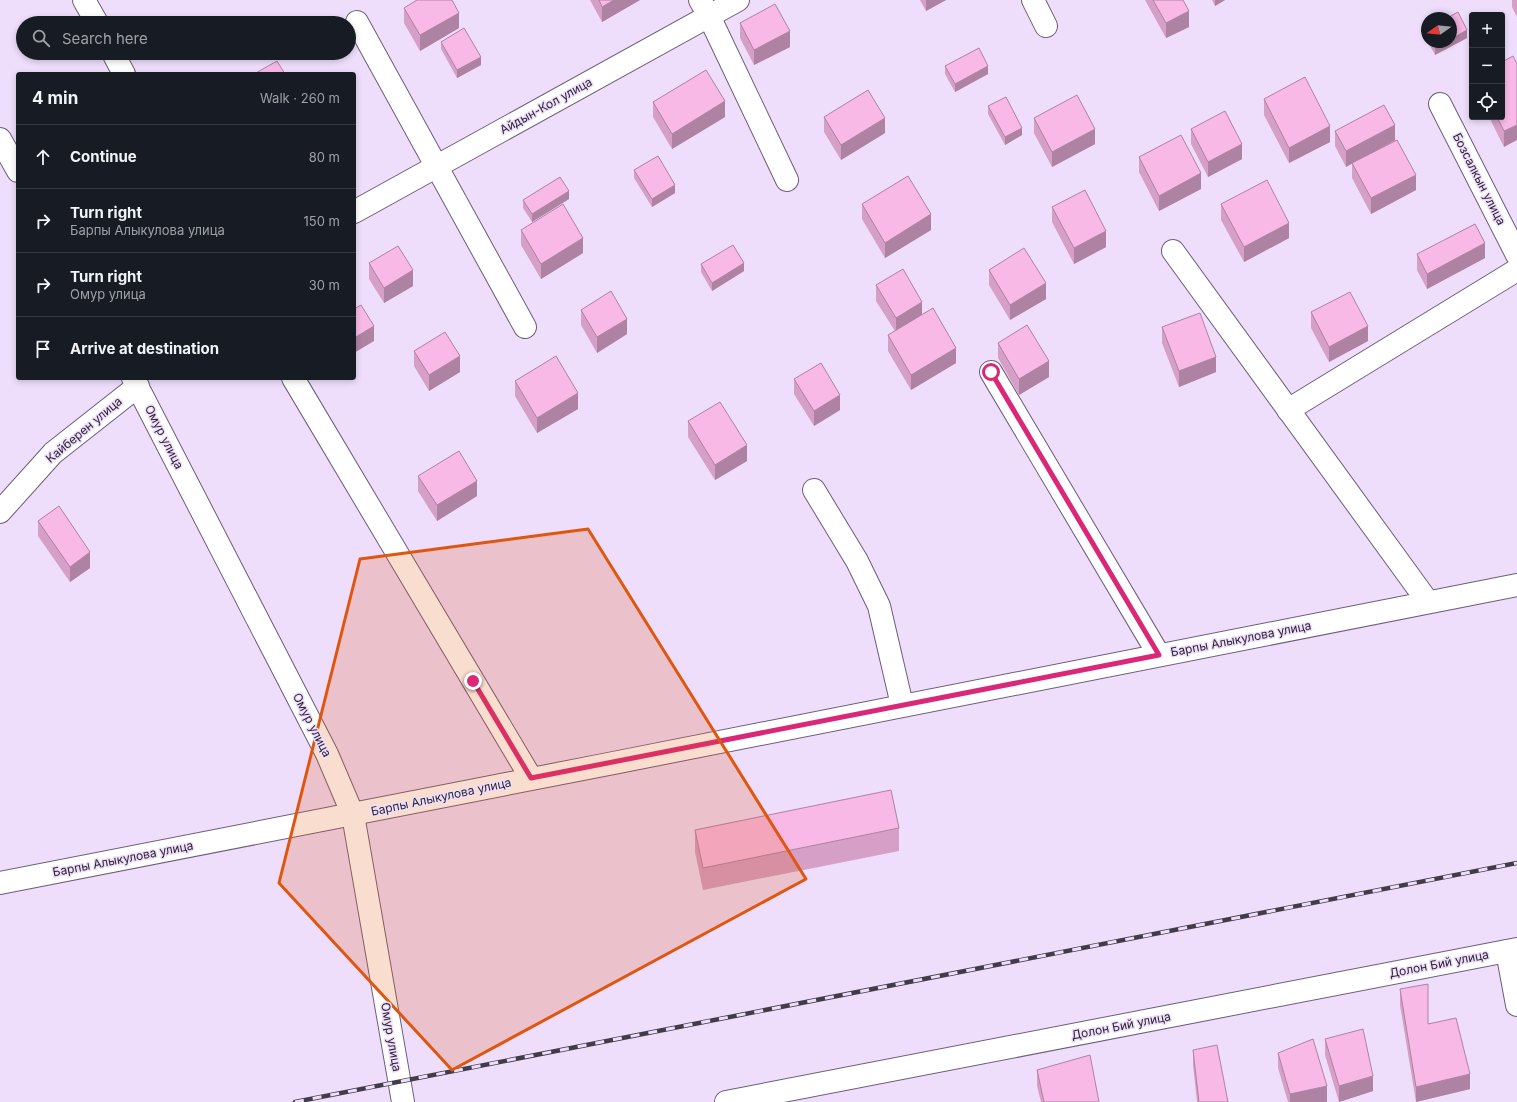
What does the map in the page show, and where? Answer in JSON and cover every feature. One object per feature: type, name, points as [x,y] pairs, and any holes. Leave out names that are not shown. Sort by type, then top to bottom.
[{"type":"street","points":[[84,0],[93,16]]},
{"type":"street","name":"Айдын-Кол улица","points":[[356,211],[437,166],[705,8],[738,0]]},
{"type":"street","points":[[1033,0],[1046,26]]},
{"type":"street","points":[[705,8],[787,180]]},
{"type":"street","points":[[357,22],[525,327]]},
{"type":"street","points":[[117,60],[123,72]]},
{"type":"street","name":"Бозсалкын улица","points":[[1440,104],[1517,255]]},
{"type":"street","points":[[0,139],[16,167]]},
{"type":"street","points":[[1173,250],[1428,602]]},
{"type":"street","points":[[1288,410],[1517,270]]},
{"type":"street","points":[[991,372],[1159,655]]},
{"type":"street","points":[[294,380],[531,778]]},
{"type":"street","name":"Кайберен улица","points":[[0,512],[53,454],[135,382]]},
{"type":"street","name":"Омур улица","points":[[135,382],[327,754],[353,815],[403,1102]]},
{"type":"street","points":[[814,490],[857,561],[880,606],[902,705]]},
{"type":"street","name":"Барпы Алыкулова улица","points":[[0,883],[353,815],[531,778],[1517,585]]},
{"type":"street","points":[[1512,950],[1517,1004]]},
{"type":"street","name":"Долон Бий улица","points":[[726,1102],[1512,950]]},
{"type":"highlighted area","points":[[588,529],[806,879],[452,1070],[279,883],[360,559]]},
{"type":"building","points":[[417,0],[452,0],[459,13],[420,35],[404,8]]},
{"type":"building","points":[[599,0],[614,0],[602,7]]},
{"type":"building","points":[[1153,0],[1183,0],[1189,11],[1166,23]]},
{"type":"building","points":[[775,4],[790,31],[754,50],[740,23]]},
{"type":"building","points":[[1457,13],[1467,30],[1457,36]]},
{"type":"building","points":[[464,28],[481,57],[457,70],[441,42]]},
{"type":"building","points":[[979,48],[988,66],[955,84],[945,66]]},
{"type":"building","points":[[1513,56],[1517,64],[1517,125],[1504,131],[1498,120],[1505,120],[1505,60]]},
{"type":"building","points":[[277,61],[284,72],[258,72]]},
{"type":"building","points":[[706,70],[725,101],[672,134],[653,102]]},
{"type":"building","points":[[1305,77],[1330,126],[1289,148],[1264,99]]},
{"type":"building","points":[[868,90],[885,118],[841,145],[824,117]]},
{"type":"building","points":[[1077,95],[1095,129],[1052,152],[1034,118]]},
{"type":"building","points":[[1006,97],[1022,128],[1005,137],[988,106]]},
{"type":"building","points":[[1384,105],[1395,125],[1346,151],[1335,131]]},
{"type":"building","points":[[1225,111],[1242,144],[1208,162],[1191,129]]},
{"type":"building","points":[[1181,135],[1201,173],[1159,196],[1139,157]]},
{"type":"building","points":[[1397,140],[1416,175],[1371,198],[1352,163]]},
{"type":"building","points":[[658,156],[675,185],[652,199],[634,170]]},
{"type":"building","points":[[908,176],[931,214],[885,243],[862,204]]},
{"type":"building","points":[[560,177],[569,191],[532,214],[523,200]]},
{"type":"building","points":[[1267,180],[1289,223],[1244,247],[1221,204]]},
{"type":"building","points":[[1085,190],[1106,231],[1074,248],[1052,207]]},
{"type":"building","points":[[563,204],[583,238],[541,264],[521,230]]},
{"type":"building","points":[[1475,224],[1485,243],[1427,274],[1417,254]]},
{"type":"building","points":[[733,245],[744,263],[712,283],[701,264]]},
{"type":"building","points":[[398,246],[413,270],[384,288],[369,263]]},
{"type":"building","points":[[1024,248],[1046,283],[1010,305],[989,270]]},
{"type":"building","points":[[903,269],[922,302],[896,318],[876,285]]},
{"type":"building","points":[[611,291],[627,319],[597,337],[581,310]]},
{"type":"building","points":[[1350,292],[1368,326],[1329,347],[1311,312]]},
{"type":"building","points":[[361,305],[374,326],[356,337],[356,308]]},
{"type":"building","points":[[933,308],[956,348],[911,375],[888,335]]},
{"type":"building","points":[[1200,313],[1216,357],[1179,371],[1162,327]]},
{"type":"building","points":[[1027,325],[1049,361],[1019,379],[998,343]]},
{"type":"building","points":[[445,332],[460,356],[429,375],[414,351]]},
{"type":"building","points":[[556,356],[578,393],[537,418],[515,381]]},
{"type":"building","points":[[821,363],[840,395],[814,411],[794,379]]},
{"type":"building","points":[[720,402],[747,445],[715,465],[688,421]]},
{"type":"building","points":[[459,451],[477,481],[437,505],[418,476]]},
{"type":"building","points":[[59,506],[90,552],[70,567],[38,521]]},
{"type":"building","points":[[891,790],[899,828],[703,868],[695,830]]},
{"type":"building","points":[[1428,984],[1428,1024],[1456,1018],[1470,1074],[1416,1087],[1400,989]]},
{"type":"building","points":[[1363,1029],[1373,1076],[1339,1086],[1325,1039]]},
{"type":"building","points":[[1313,1039],[1327,1086],[1290,1094],[1278,1053]]},
{"type":"building","points":[[1217,1045],[1228,1102],[1199,1102],[1193,1050]]},
{"type":"building","points":[[1090,1055],[1099,1102],[1044,1102],[1037,1070]]},
{"type":"railway","points":[[295,1102],[1517,863]]},
{"type":"route","points":[[473,681],[531,778],[1159,655],[991,372]]}]
